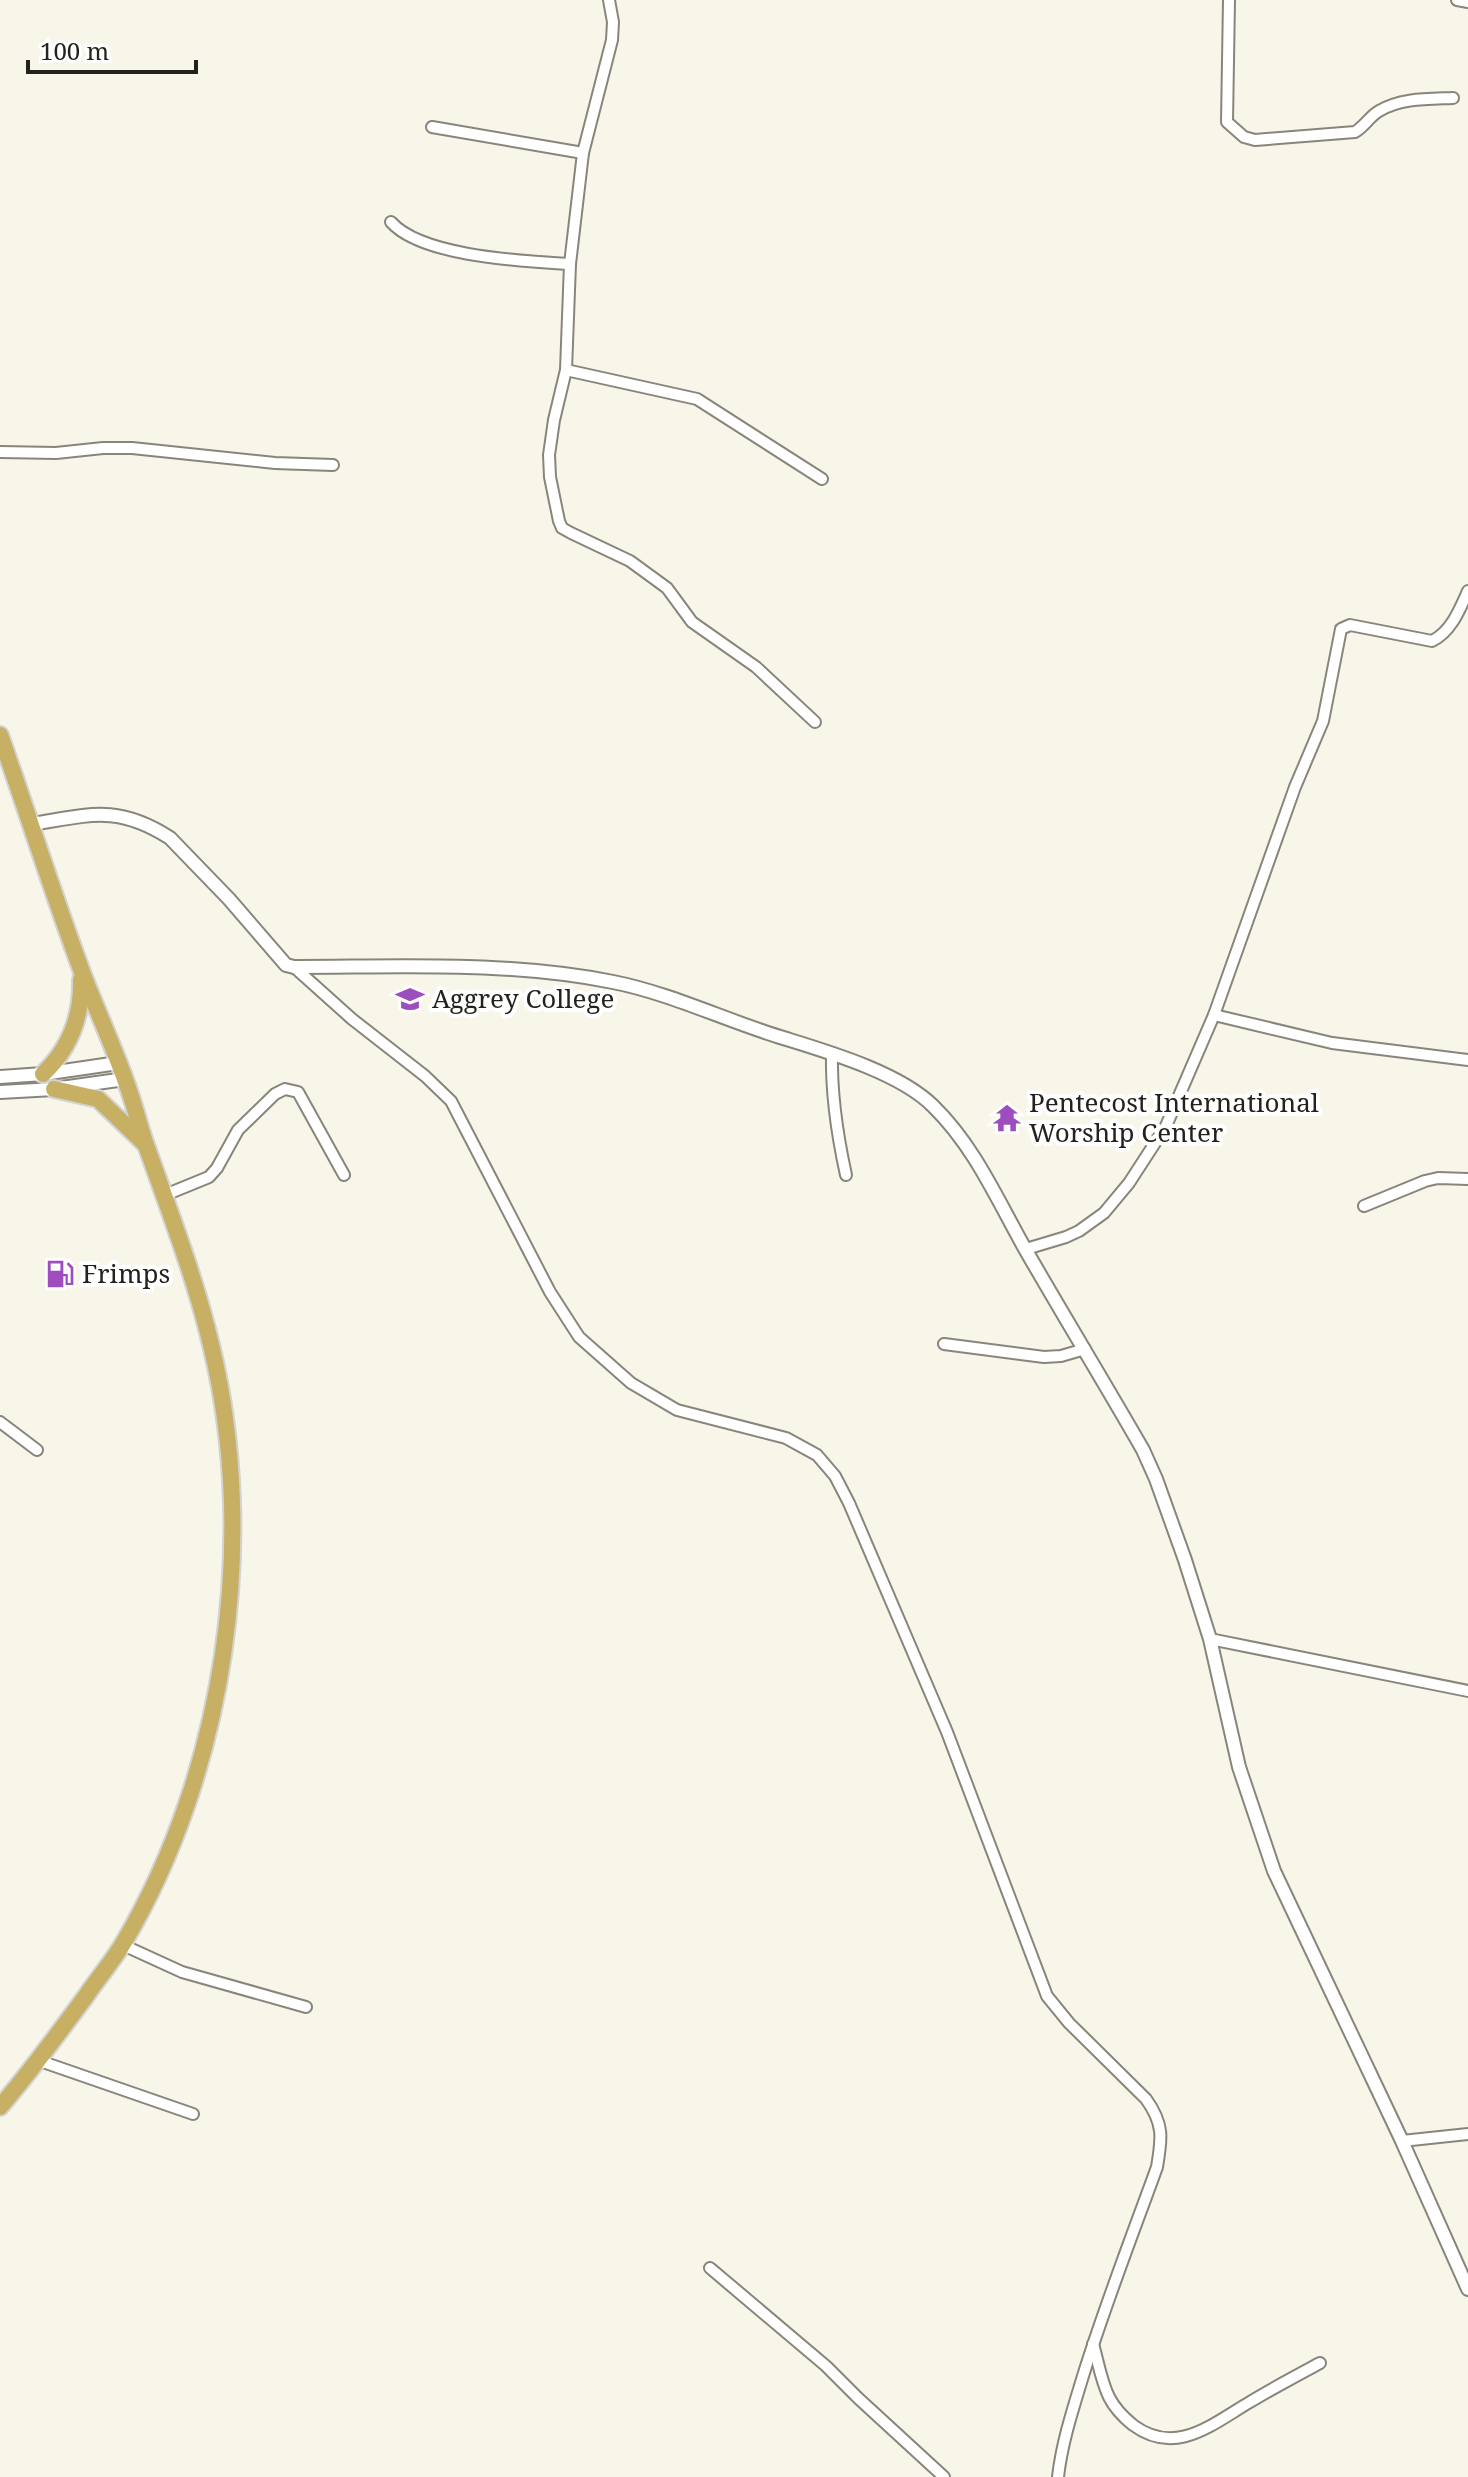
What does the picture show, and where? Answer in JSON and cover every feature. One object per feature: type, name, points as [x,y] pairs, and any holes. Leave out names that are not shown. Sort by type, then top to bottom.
[{"type":"highway","points":[[0,735],[80,967],[125,1079],[213,1351],[229,1444],[234,1520],[229,1614],[212,1716],[201,1761],[163,1865],[123,1945],[40,2061],[0,2107]]},
{"type":"highway","points":[[43,1074],[59,1058],[77,1020],[82,998],[80,967]]},
{"type":"highway","points":[[54,1089],[98,1099],[146,1144]]},
{"type":"street","points":[[609,0],[612,40],[583,153],[570,264],[566,370],[549,455],[553,499],[562,528],[630,561],[667,588],[692,622],[738,653],[815,722]]},
{"type":"street","points":[[1229,0],[1227,122],[1244,137],[1255,140],[1355,132],[1365,127],[1374,114],[1393,103],[1453,98]]},
{"type":"street","points":[[1457,0],[1468,2]]},
{"type":"street","points":[[432,127],[583,153]]},
{"type":"street","points":[[391,222],[401,233],[479,257],[570,264]]},
{"type":"street","points":[[566,370],[697,399],[822,479]]},
{"type":"street","points":[[0,452],[56,453],[132,448],[275,463],[333,465]]},
{"type":"street","points":[[1026,1249],[1079,1231],[1104,1213],[1129,1183],[1166,1126],[1214,1015],[1295,787],[1323,721],[1341,629],[1350,625],[1432,641],[1446,631],[1468,591]]},
{"type":"street","points":[[32,824],[106,814],[131,819],[170,838],[229,899],[282,961],[294,967],[451,1101],[550,1292],[579,1337],[593,1351],[631,1383],[666,1405],[786,1438],[817,1455],[835,1476],[947,1732],[1047,1996],[1078,2033],[1146,2099],[1160,2124],[1162,2141],[1157,2167],[1093,2344],[1069,2421],[1058,2477]]},
{"type":"street","points":[[294,967],[513,968],[571,975],[635,988],[832,1053],[889,1078],[930,1103],[968,1146],[1143,1450],[1156,1479],[1210,1639],[1239,1767],[1274,1871],[1402,2141],[1468,2289]]},
{"type":"street","points":[[1214,1015],[1332,1043],[1468,1060]]},
{"type":"street","points":[[832,1053],[831,1085],[846,1175]]},
{"type":"street","points":[[0,1077],[118,1063]]},
{"type":"street","points":[[0,1092],[54,1089],[125,1079]]},
{"type":"street","points":[[165,1195],[209,1177],[238,1130],[275,1094],[285,1089],[298,1092],[344,1175]]},
{"type":"street","points":[[1364,1206],[1425,1181],[1468,1179]]},
{"type":"street","points":[[944,1344],[1044,1357],[1085,1349]]},
{"type":"street","points":[[0,1422],[37,1450]]},
{"type":"street","points":[[1210,1639],[1468,1691]]},
{"type":"street","points":[[123,1945],[182,1972],[306,2007]]},
{"type":"street","points":[[40,2061],[193,2114]]},
{"type":"street","points":[[1402,2141],[1468,2134]]},
{"type":"street","points":[[710,2268],[826,2366],[944,2477]]},
{"type":"street","points":[[1093,2344],[1109,2397],[1122,2416],[1142,2431],[1161,2439],[1184,2437],[1212,2426],[1320,2363]]},
{"type":"place","name":"Aggrey College","points":[[410,999]]},
{"type":"place","name":"Pentecost International Worship Center","points":[[1007,1118]]},
{"type":"place","name":"Frimps","points":[[60,1274]]}]
